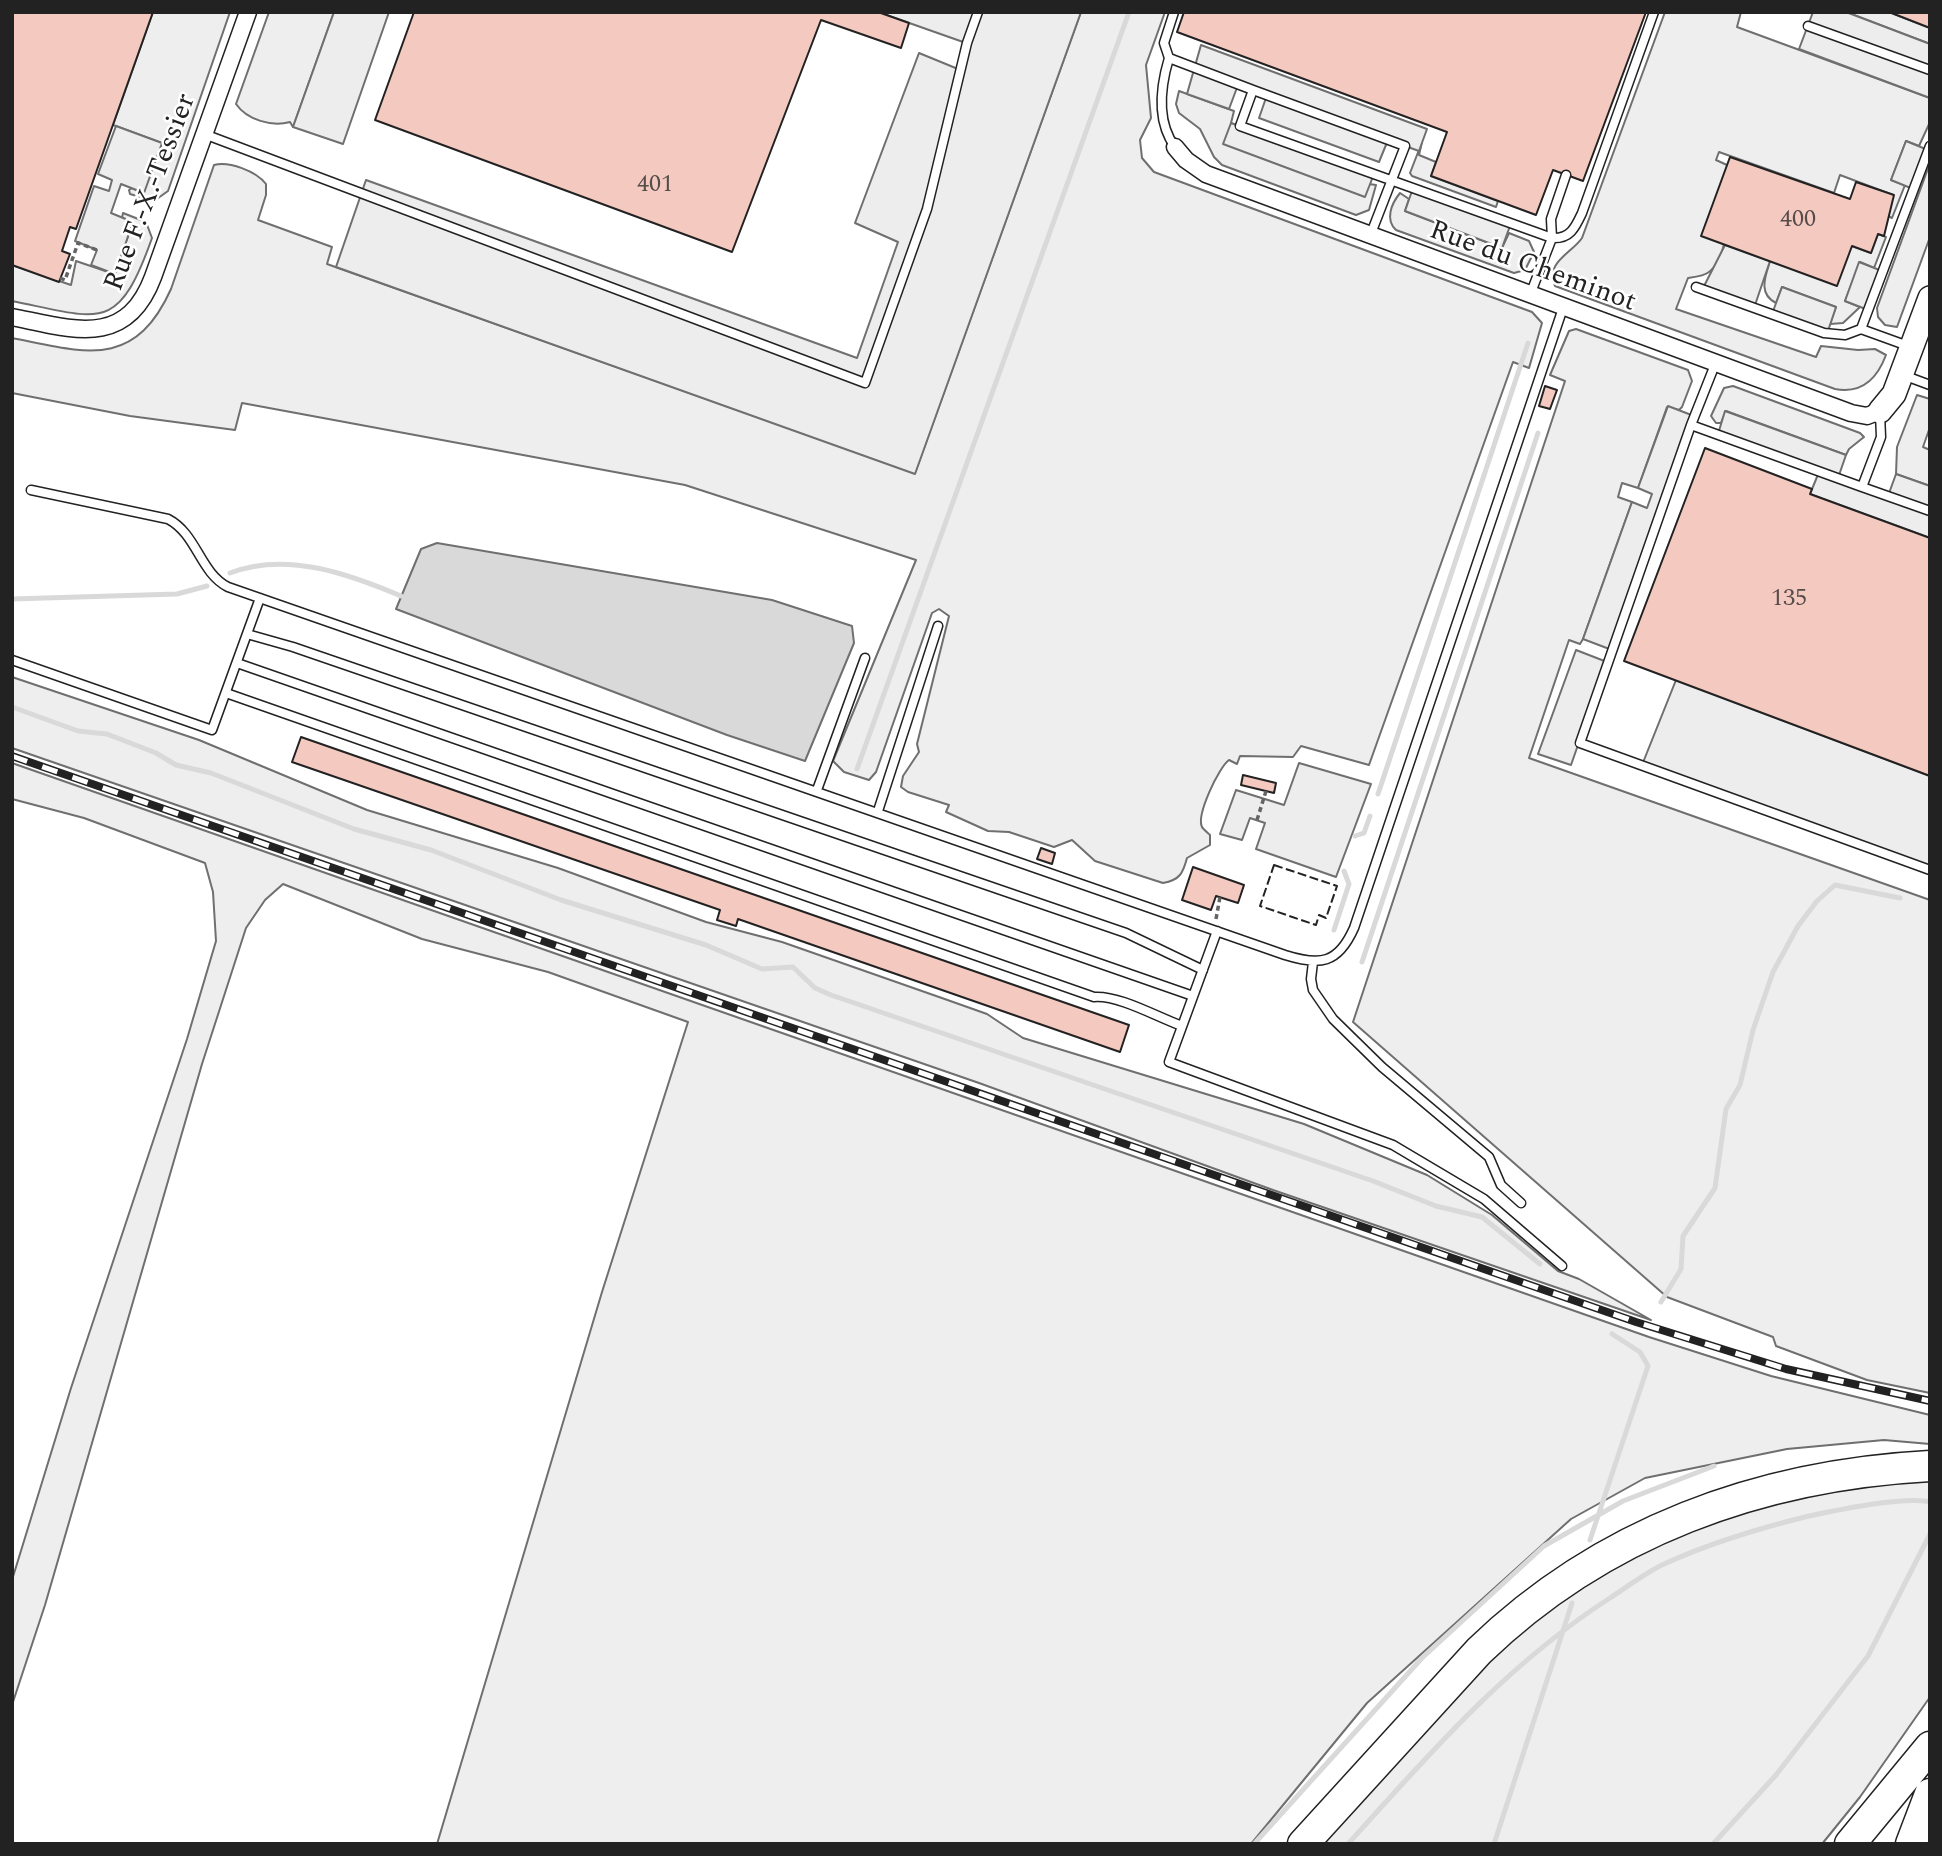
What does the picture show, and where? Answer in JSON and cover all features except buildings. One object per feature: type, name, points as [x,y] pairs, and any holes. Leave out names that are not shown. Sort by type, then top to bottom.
[{"type":"highway","points":[[1303,1844],[1507,1623],[1577,1572],[1669,1523],[1742,1497],[1819,1478],[1930,1466]]},
{"type":"highway","points":[[1850,1844],[1930,1747]]},
{"type":"highway","points":[[1911,1844],[1930,1794]]},
{"type":"street","name":"Rue F.-X.-Tessier","points":[[12,317],[96,330],[118,324],[136,310],[150,285],[248,12]]},
{"type":"street","name":"Rue du Cheminot","points":[[1175,147],[1186,160],[1206,174],[1370,236],[1861,416],[1880,411]]},
{"type":"street","points":[[1880,411],[1894,394],[1930,298]]},
{"type":"lane","points":[[204,134],[865,383],[927,209],[967,43],[978,12]]},
{"type":"lane","points":[[1174,12],[1164,43],[1170,58],[1161,98],[1167,134],[1175,147]]},
{"type":"lane","points":[[1253,90],[1240,125],[1552,238],[1560,238],[1572,232],[1582,213],[1654,12]]},
{"type":"lane","points":[[1808,26],[1930,70]]},
{"type":"lane","points":[[1170,58],[1405,146],[1370,236]]},
{"type":"lane","points":[[1861,328],[1930,146]]},
{"type":"lane","points":[[1530,295],[1552,238],[1551,219],[1566,175]]},
{"type":"lane","points":[[1696,287],[1824,333],[1845,335],[1861,328],[1912,348]]},
{"type":"lane","points":[[31,490],[168,519],[184,530],[221,584],[1217,931],[1313,962],[1334,955],[1342,948],[1354,928],[1563,308]]},
{"type":"lane","points":[[1716,362],[1691,425],[1580,743],[1930,870]]},
{"type":"lane","points":[[1901,374],[1930,385]]},
{"type":"lane","points":[[1863,487],[1881,437],[1880,411]]},
{"type":"lane","points":[[1691,425],[1930,512]]},
{"type":"lane","points":[[12,660],[212,730],[260,598]]},
{"type":"lane","points":[[878,811],[938,626]]},
{"type":"lane","points":[[247,634],[293,647],[1126,933],[1203,970]]},
{"type":"lane","points":[[817,790],[865,658]]},
{"type":"lane","points":[[237,663],[1193,996]]},
{"type":"lane","points":[[226,693],[1094,997],[1108,996],[1121,1000],[1182,1026]]},
{"type":"lane","points":[[1217,931],[1169,1062],[1393,1145],[1485,1199],[1562,1266]]},
{"type":"lane","points":[[1313,962],[1313,990],[1332,1019],[1382,1067],[1489,1157],[1501,1185],[1521,1203]]},
{"type":"path","points":[[60,278],[65,280],[78,243],[97,250]]},
{"type":"path","points":[[1257,820],[1266,791]]},
{"type":"path","points":[[1215,913],[1220,897]]},
{"type":"shaded area","points":[[153,12],[230,12],[168,191],[154,201],[130,194],[129,190],[132,188],[143,193],[162,143],[113,125]]},
{"type":"shaded area","points":[[269,12],[334,12],[293,127],[290,122],[276,124],[260,121],[236,104]]},
{"type":"shaded area","points":[[334,12],[389,12],[343,144],[293,127]]},
{"type":"shaded area","points":[[878,12],[1081,12],[915,474],[336,267],[366,180],[857,358],[898,242],[855,223],[919,53],[958,69],[966,43]]},
{"type":"shaded area","points":[[1081,12],[1165,12],[1146,65],[1151,118],[1140,140],[1142,158],[1154,172],[1532,312],[1542,323],[1529,368],[1513,362],[1369,765],[1301,746],[1293,757],[1240,756],[1237,764],[1229,760],[1214,781],[1202,812],[1202,827],[1210,835],[1210,845],[1187,858],[1180,875],[1169,882],[1163,883],[1095,861],[1072,840],[1054,847],[1009,832],[988,831],[946,812],[949,805],[908,792],[901,787],[903,776],[919,752],[917,744],[949,616],[939,609],[932,613],[876,772],[869,780],[844,772],[833,761],[916,560],[685,485],[242,403],[235,430],[130,416],[12,393],[12,338],[84,350],[105,349],[123,344],[141,333],[156,315],[171,289],[214,165],[227,164],[249,171],[266,184],[266,195],[258,220],[332,247],[327,264],[915,473]]},
{"type":"shaded area","points":[[1665,12],[1741,12],[1737,27],[1930,98],[1930,122],[1919,146],[1906,141],[1891,180],[1905,185],[1892,218],[1886,215],[1893,195],[1840,175],[1834,193],[1719,152],[1716,160],[1727,165],[1728,206],[1722,252],[1717,264],[1709,272],[1688,278],[1676,309],[1816,357],[1821,346],[1875,349],[1886,355],[1873,378],[1860,387],[1835,389],[1555,286],[1553,271],[1582,238]]},
{"type":"shaded area","points":[[1813,12],[1846,12],[1930,44],[1930,98],[1799,49]]},
{"type":"shaded area","points":[[1846,12],[1889,12],[1930,28],[1930,44]]},
{"type":"shaded area","points":[[1201,45],[1427,129],[1419,151],[1388,140],[1379,162],[1259,118],[1267,95],[1238,85],[1229,109],[1187,94]]},
{"type":"shaded area","points":[[1179,91],[1234,111],[1231,123],[1364,196],[1369,184],[1376,185],[1369,210],[1356,215],[1222,165],[1214,157],[1200,129],[1179,113],[1176,104]]},
{"type":"shaded area","points":[[1231,123],[1374,174],[1365,197],[1223,144]]},
{"type":"shaded area","points":[[116,126],[162,143],[144,193],[121,184],[111,213],[133,222],[115,274],[91,265],[97,250],[75,241],[94,186],[109,191],[112,180],[98,174]]},
{"type":"shaded area","points":[[1906,141],[1928,150],[1913,189],[1891,180]]},
{"type":"shaded area","points":[[1422,142],[1419,155],[1436,162],[1431,176],[1498,201],[1496,207],[1412,176],[1410,173]]},
{"type":"shaded area","points":[[1930,163],[1930,237],[1897,327],[1885,325],[1878,317],[1877,308]]},
{"type":"shaded area","points":[[1413,188],[1511,223],[1502,248],[1405,211]]},
{"type":"shaded area","points":[[1400,193],[1409,199],[1405,211],[1502,248],[1509,233],[1529,241],[1534,252],[1525,270],[1514,273],[1396,230],[1391,222],[1390,212]]},
{"type":"shaded area","points":[[123,213],[146,222],[152,238],[140,269],[128,291],[116,305],[103,312],[86,314],[12,301],[12,265],[71,285],[76,261],[114,274],[133,223],[122,218]]},
{"type":"shaded area","points":[[1878,234],[1886,237],[1874,268],[1860,262],[1845,301],[1860,307],[1843,323],[1830,324],[1836,307],[1782,287],[1776,303],[1767,295],[1764,285],[1770,261],[1852,246],[1871,253]]},
{"type":"shaded area","points":[[1725,245],[1770,261],[1754,308],[1702,290]]},
{"type":"shaded area","points":[[1859,262],[1882,271],[1868,310],[1845,301]]},
{"type":"shaded area","points":[[1782,287],[1836,307],[1827,334],[1772,314]]},
{"type":"shaded area","points":[[1576,329],[1688,370],[1692,381],[1682,407],[1679,410],[1667,407],[1638,488],[1622,483],[1618,497],[1632,502],[1583,639],[1580,644],[1569,640],[1529,758],[1930,900],[1930,1393],[1867,1380],[1776,1346],[1773,1337],[1667,1297],[1353,1022],[1565,381],[1550,375],[1569,331]]},
{"type":"shaded area","points":[[1733,386],[1860,433],[1864,437],[1849,449],[1846,455],[1726,411],[1721,423],[1716,423],[1711,416],[1724,388]]},
{"type":"shaded area","points":[[1917,395],[1930,399],[1930,427],[1923,447],[1930,450],[1930,486],[1896,474],[1897,447]]},
{"type":"shaded area","points":[[1668,406],[1694,416],[1612,650],[1583,639],[1632,502],[1647,508],[1652,494],[1638,488]]},
{"type":"shaded area","points":[[1725,411],[1846,455],[1838,478],[1888,496],[1896,474],[1930,486],[1930,538],[1810,494],[1819,472],[1718,434]]},
{"type":"shaded area","points":[[437,543],[772,600],[852,626],[854,643],[805,761],[727,735],[396,609],[421,549]]},
{"type":"shaded area","points":[[1576,650],[1607,662],[1571,765],[1538,754]]},
{"type":"shaded area","points":[[12,677],[199,740],[367,810],[558,868],[706,922],[782,942],[987,1014],[1023,1038],[1304,1124],[1427,1175],[1492,1215],[1558,1271],[1579,1279],[1651,1320],[1273,1190],[979,1083],[12,748]]},
{"type":"shaded area","points":[[1676,680],[1930,776],[1930,870],[1642,765]]},
{"type":"shaded area","points":[[12,763],[1649,1337],[1771,1376],[1930,1415],[1930,1444],[1884,1440],[1787,1449],[1645,1478],[1571,1519],[1367,1703],[1251,1844],[437,1844],[602,1292],[688,1022],[548,972],[422,939],[283,884],[265,900],[246,928],[202,1064],[45,1605],[12,1705],[12,1580],[71,1388],[187,1039],[216,941],[213,892],[205,863],[84,818],[12,799]]},
{"type":"shaded area","points":[[1299,763],[1371,784],[1336,877],[1256,849],[1265,823],[1250,818],[1242,840],[1220,834],[1236,790],[1284,805]]},
{"type":"shaded area","points":[[1930,1481],[1930,1697],[1860,1797],[1822,1844],[1322,1844],[1489,1660],[1565,1597],[1607,1570],[1697,1527],[1744,1511],[1840,1488]]},
{"type":"waterway","points":[[857,769],[1129,12]]},
{"type":"waterway","points":[[1378,794],[1528,343]]},
{"type":"waterway","points":[[1362,962],[1538,433]]},
{"type":"waterway","points":[[230,573],[273,564],[295,565],[339,573],[401,596]]},
{"type":"waterway","points":[[12,599],[177,594],[207,586]]},
{"type":"waterway","points":[[12,707],[78,731],[107,734],[156,753],[176,765],[211,773],[354,829],[431,850],[561,900],[706,945],[762,969],[793,967],[815,988],[831,995],[1373,1181],[1436,1206],[1482,1217],[1540,1264]]},
{"type":"waterway","points":[[1355,836],[1364,833],[1370,816]]},
{"type":"waterway","points":[[1334,930],[1349,884],[1344,871]]},
{"type":"waterway","points":[[1661,1302],[1681,1269],[1683,1236],[1715,1188],[1726,1109],[1740,1085],[1753,1030],[1773,972],[1798,926],[1817,901],[1835,885],[1900,898]]},
{"type":"waterway","points":[[1590,1540],[1648,1366],[1640,1352],[1612,1334]]},
{"type":"waterway","points":[[1254,1844],[1422,1658],[1544,1546],[1623,1501],[1714,1466]]},
{"type":"waterway","points":[[1348,1844],[1439,1744],[1503,1681],[1572,1624],[1650,1572],[1681,1556],[1717,1543],[1809,1516],[1887,1502],[1930,1502]]},
{"type":"waterway","points":[[1713,1844],[1776,1775],[1868,1656],[1930,1534]]},
{"type":"waterway","points":[[1494,1844],[1572,1603]]},
{"type":"railway","points":[[12,756],[1636,1322],[1786,1369],[1930,1401]]},
{"type":"fence","points":[[1274,865],[1337,886],[1326,918],[1319,915],[1316,925],[1260,906],[1274,865]]}]
